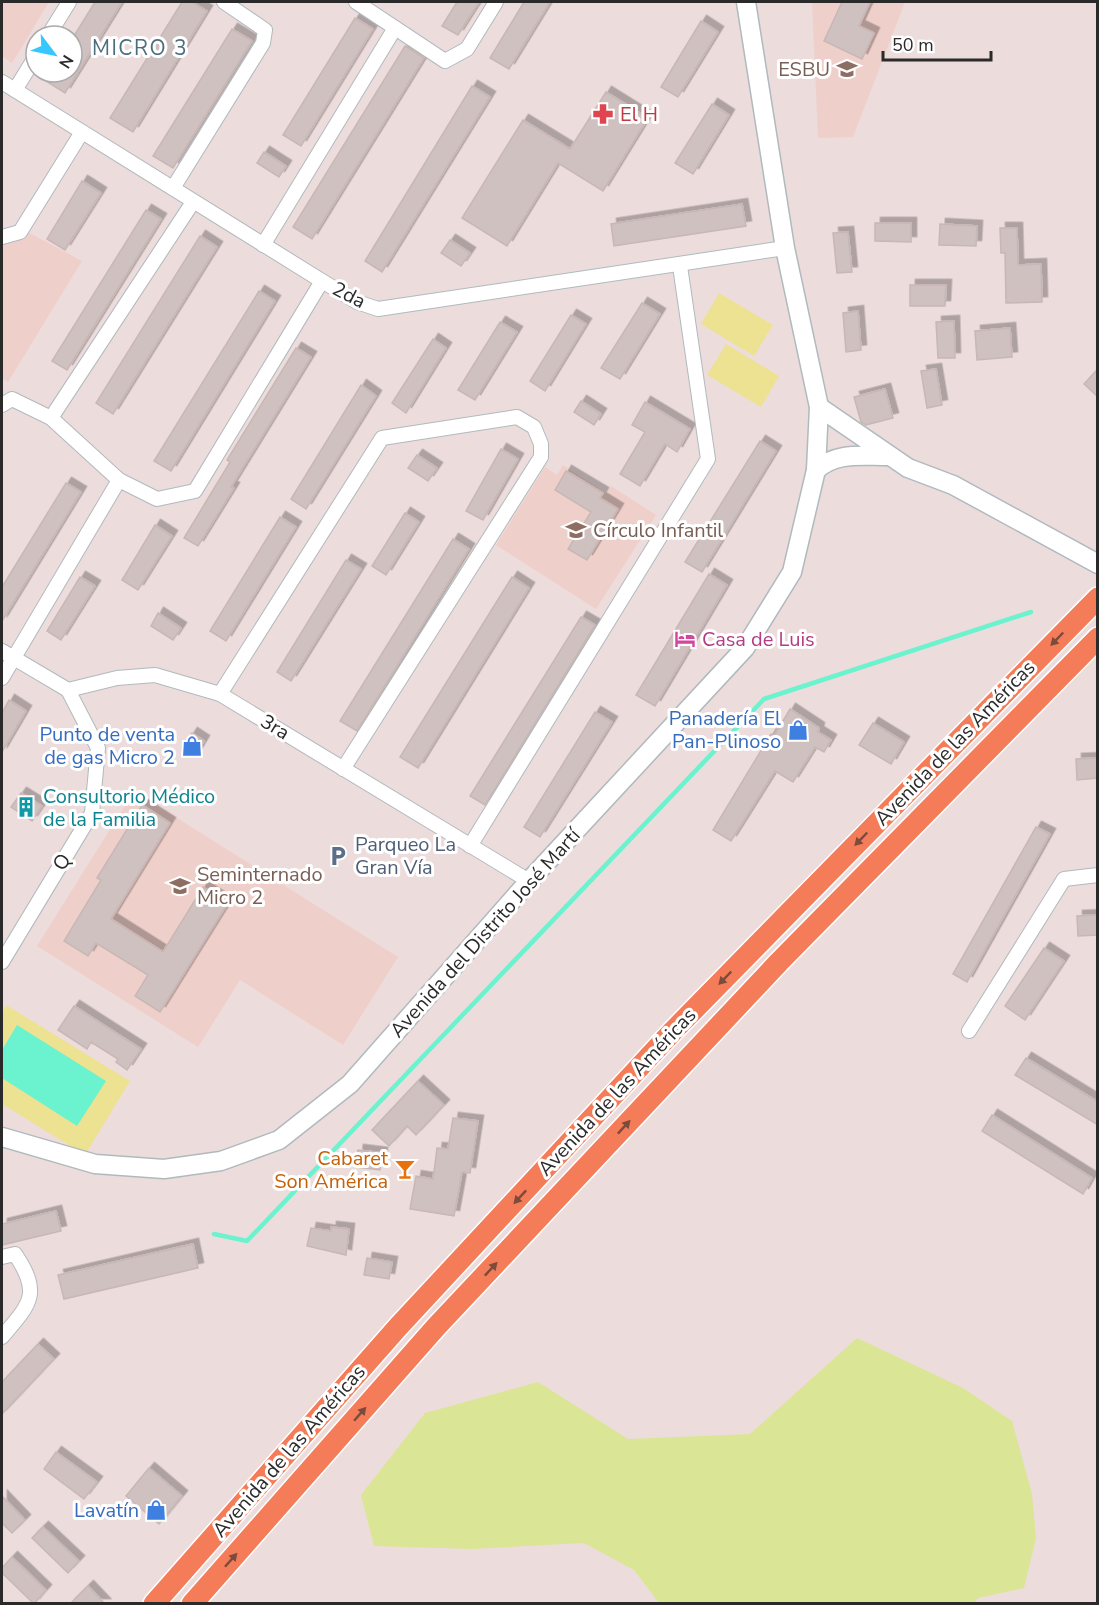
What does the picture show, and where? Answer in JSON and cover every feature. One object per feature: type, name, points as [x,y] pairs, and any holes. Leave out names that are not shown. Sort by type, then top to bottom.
[{"type":"main road","name":"Avenida del Distrito José Martí","points":[[2,1137],[95,1164],[164,1169],[221,1161],[279,1140],[350,1084],[529,881],[746,648],[792,572],[816,471],[819,406],[785,248],[746,2]]},
{"type":"main road","points":[[819,406],[887,456],[908,468],[953,485],[1098,564]]},
{"type":"main road","points":[[816,471],[827,460],[887,456]]},
{"type":"main road","name":"Avenida de las Américas","points":[[154,1604],[398,1327],[673,1031],[1098,598]]},
{"type":"main road","name":"Avenida de las Américas","points":[[192,1604],[444,1319],[779,962],[1098,638]]},
{"type":"street","points":[[55,24],[69,2]]},
{"type":"street","points":[[173,188],[263,43],[265,30],[224,2]]},
{"type":"street","points":[[356,2],[445,61],[467,49],[496,2]]},
{"type":"street","points":[[263,245],[395,28]]},
{"type":"street","points":[[15,90],[24,75]]},
{"type":"street","name":"2da","points":[[2,82],[322,281],[357,302],[378,309],[680,266],[785,248]]},
{"type":"street","points":[[2,237],[20,232],[82,132]]},
{"type":"street","points":[[51,418],[193,202]]},
{"type":"street","points":[[470,846],[708,459],[680,266]]},
{"type":"street","points":[[2,405],[12,399],[51,418],[119,480],[157,499],[195,491],[322,281]]},
{"type":"street","points":[[220,694],[382,438],[517,417],[534,427],[541,444],[541,457],[343,769]]},
{"type":"street","points":[[2,678],[8,655],[119,480]]},
{"type":"street","points":[[8,655],[68,690]]},
{"type":"street","name":"3ra","points":[[68,690],[117,678],[155,675],[220,694],[529,881]]},
{"type":"street","name":"Q","points":[[2,962],[92,813],[98,748],[68,690]]},
{"type":"street","points":[[969,1031],[1064,879],[1098,875]]},
{"type":"street","points":[[2,1257],[15,1254],[29,1274],[31,1295],[24,1311],[2,1337]]},
{"type":"shaded area","points":[[2,2],[49,2],[36,24],[24,24],[24,43],[12,63],[2,56]]},
{"type":"shaded area","name":"ESBU","points":[[812,2],[905,2],[853,137],[818,138]]},
{"type":"shaded area","points":[[24,230],[82,261],[8,382],[2,378],[2,236]]},
{"type":"shaded area","points":[[719,293],[773,325],[754,356],[701,324]]},
{"type":"shaded area","points":[[726,344],[779,376],[761,407],[707,375]]},
{"type":"shaded area","name":"Círculo Infantil","points":[[563,465],[606,493],[611,486],[656,515],[596,609],[496,545],[545,467],[557,475]]},
{"type":"shaded area","name":"Seminternado Micro 2","points":[[134,791],[398,957],[343,1045],[240,980],[198,1047],[37,946]]},
{"type":"shaded area","points":[[6,1005],[130,1081],[85,1155],[2,1104],[2,1013]]},
{"type":"shaded area","points":[[17,1025],[106,1081],[77,1126],[2,1078],[2,1050]]},
{"type":"shaded area","points":[[857,1338],[963,1388],[1012,1421],[1032,1494],[1036,1538],[1024,1588],[978,1598],[974,1604],[659,1603],[634,1570],[584,1543],[472,1549],[374,1546],[361,1495],[425,1413],[538,1382],[628,1439],[750,1434]]},
{"type":"building","points":[[95,2],[122,2],[84,63],[84,24],[81,24]]},
{"type":"building","points":[[182,2],[192,2],[207,11],[133,132],[110,118]]},
{"type":"building","points":[[457,2],[479,2],[458,35],[442,26]]},
{"type":"building","points":[[524,2],[550,2],[509,69],[490,58]]},
{"type":"building","points":[[842,2],[870,2],[859,26],[874,33],[862,59],[824,41]]},
{"type":"building","points":[[355,18],[373,29],[301,146],[283,135]]},
{"type":"building","points":[[701,21],[718,32],[678,97],[661,87]]},
{"type":"building","points":[[232,29],[252,41],[173,168],[153,156]]},
{"type":"building","points":[[405,46],[424,58],[312,239],[293,227]]},
{"type":"building","points":[[51,84],[71,84],[65,93]]},
{"type":"building","points":[[472,86],[490,97],[382,272],[365,261]]},
{"type":"building","points":[[606,92],[648,118],[603,191],[558,163],[507,246],[462,218],[523,120],[570,149]]},
{"type":"building","points":[[712,104],[729,115],[693,174],[675,163]]},
{"type":"building","points":[[264,152],[286,166],[279,177],[257,163]]},
{"type":"building","points":[[82,181],[101,193],[65,250],[47,239]]},
{"type":"building","points":[[742,204],[746,226],[614,246],[611,224]]},
{"type":"building","points":[[146,210],[161,219],[67,370],[52,361]]},
{"type":"building","points":[[875,223],[911,223],[911,242],[875,241]]},
{"type":"building","points":[[940,224],[977,226],[976,246],[939,245]]},
{"type":"building","points":[[1000,228],[1017,228],[1018,265],[1041,264],[1042,302],[1006,303],[1005,253],[1001,253]]},
{"type":"building","points":[[848,232],[852,272],[837,273],[833,233]]},
{"type":"building","points":[[200,236],[217,247],[113,414],[96,403]]},
{"type":"building","points":[[450,240],[470,253],[461,266],[441,253]]},
{"type":"building","points":[[910,285],[946,285],[945,306],[910,306]]},
{"type":"building","points":[[259,291],[275,301],[171,471],[154,461]]},
{"type":"building","points":[[642,303],[660,314],[620,379],[601,368]]},
{"type":"building","points":[[858,311],[861,350],[846,352],[843,313]]},
{"type":"building","points":[[571,315],[586,324],[545,391],[530,381]]},
{"type":"building","points":[[954,321],[955,358],[938,358],[936,322]]},
{"type":"building","points":[[500,322],[517,332],[475,400],[458,390]]},
{"type":"building","points":[[1010,328],[1012,357],[977,360],[975,331]]},
{"type":"building","points":[[433,339],[446,348],[406,413],[392,403]]},
{"type":"building","points":[[296,348],[311,357],[231,487],[234,488],[198,546],[184,538],[230,462],[227,460]]},
{"type":"building","points":[[936,369],[942,405],[927,408],[921,371]]},
{"type":"building","points":[[1098,369],[1098,397],[1084,384]]},
{"type":"building","points":[[361,385],[376,396],[306,509],[291,499]]},
{"type":"building","points":[[885,389],[893,418],[866,425],[861,422],[854,397]]},
{"type":"building","points":[[581,401],[601,414],[594,425],[574,412]]},
{"type":"building","points":[[645,402],[690,429],[677,452],[665,444],[640,486],[620,474],[645,432],[632,425]]},
{"type":"building","points":[[760,441],[776,451],[702,572],[685,562]]},
{"type":"building","points":[[501,449],[518,459],[483,520],[466,511]]},
{"type":"building","points":[[417,455],[437,468],[428,481],[408,468]]},
{"type":"building","points":[[566,471],[603,493],[600,498],[618,509],[587,560],[568,549],[591,512],[555,490]]},
{"type":"building","points":[[66,483],[81,492],[2,621],[2,587]]},
{"type":"building","points":[[405,513],[419,522],[386,575],[372,566]]},
{"type":"building","points":[[280,517],[296,527],[226,641],[210,631]]},
{"type":"building","points":[[155,525],[172,536],[138,590],[122,580]]},
{"type":"building","points":[[453,539],[469,549],[357,731],[340,721]]},
{"type":"building","points":[[346,560],[361,569],[291,681],[277,672]]},
{"type":"building","points":[[709,574],[727,585],[655,706],[636,695]]},
{"type":"building","points":[[80,577],[95,586],[61,640],[47,631]]},
{"type":"building","points":[[512,577],[529,588],[418,768],[400,757]]},
{"type":"building","points":[[158,613],[181,628],[173,640],[151,626]]},
{"type":"building","points":[[581,617],[595,625],[485,805],[470,796]]},
{"type":"building","points":[[9,700],[26,711],[2,752],[2,713]]},
{"type":"building","points":[[790,709],[819,728],[818,732],[831,740],[824,752],[815,747],[793,782],[775,771],[731,841],[713,830],[771,734],[774,736]]},
{"type":"building","points":[[595,712],[612,722],[540,837],[524,827]]},
{"type":"building","points":[[873,723],[904,742],[891,764],[859,745]]},
{"type":"building","points":[[192,733],[204,741],[195,756],[182,748]]},
{"type":"building","points":[[1098,758],[1098,778],[1077,780],[1076,759]]},
{"type":"building","name":"Consultorio Médico de la Familia","points":[[21,793],[42,806],[32,821],[11,807]]},
{"type":"building","points":[[142,805],[170,823],[111,919],[163,952],[203,887],[228,903],[160,1012],[135,996],[148,975],[96,943],[88,956],[64,941],[101,880],[97,878]]},
{"type":"building","points":[[1036,827],[1050,834],[967,982],[953,974]]},
{"type":"building","points":[[1098,915],[1098,935],[1078,936],[1077,916]]},
{"type":"building","points":[[1044,948],[1064,961],[1025,1020],[1005,1006]]},
{"type":"building","points":[[74,1006],[141,1049],[127,1070],[116,1062],[118,1059],[91,1042],[87,1049],[58,1030]]},
{"type":"building","points":[[1026,1058],[1098,1102],[1098,1125],[1015,1075]]},
{"type":"building","points":[[418,1081],[444,1105],[416,1135],[407,1126],[389,1146],[372,1130]]},
{"type":"building","points":[[992,1115],[1092,1178],[1083,1194],[982,1131]]},
{"type":"building","points":[[453,1118],[478,1121],[470,1173],[462,1172],[454,1216],[410,1209],[416,1176],[433,1179],[437,1148],[448,1149]]},
{"type":"building","points":[[358,1150],[382,1153],[380,1170],[356,1167]]},
{"type":"building","points":[[56,1211],[61,1231],[2,1245],[2,1224]]},
{"type":"building","points":[[331,1227],[349,1229],[346,1255],[307,1246],[311,1228],[331,1231]]},
{"type":"building","points":[[193,1244],[198,1268],[64,1299],[58,1275]]},
{"type":"building","points":[[367,1258],[392,1262],[389,1279],[364,1275]]},
{"type":"building","points":[[38,1344],[54,1359],[2,1414],[2,1382]]},
{"type":"building","points":[[56,1452],[97,1482],[84,1499],[44,1469]]},
{"type":"building","name":"Lavatín","points":[[149,1468],[182,1496],[159,1524],[126,1496]]},
{"type":"building","points":[[2,1496],[25,1520],[12,1533],[2,1523]]},
{"type":"building","points":[[43,1527],[79,1561],[68,1573],[32,1538]]},
{"type":"building","points":[[12,1557],[46,1590],[34,1604],[2,1573],[2,1568]]},
{"type":"building","points":[[88,1586],[105,1604],[70,1604]]},
{"type":"waterway","points":[[214,1234],[247,1241],[764,699],[1031,612]]},
{"type":"place","name":"ESBU","points":[[847,69]]},
{"type":"place","name":"El H","points":[[603,114]]},
{"type":"place","name":"Círculo Infantil","points":[[576,530]]},
{"type":"place","name":"Casa de Luis","points":[[685,639]]},
{"type":"place","name":"Panadería El Pan-Plinoso","points":[[798,730]]},
{"type":"place","name":"Punto de venta de gas Micro 2","points":[[192,746]]},
{"type":"place","name":"Consultorio Médico de la Familia","points":[[26,807]]},
{"type":"place","name":"Parqueo La Gran Vía","points":[[338,856]]},
{"type":"place","name":"Seminternado Micro 2","points":[[180,886]]},
{"type":"place","name":"Cabaret Son América","points":[[405,1169]]},
{"type":"place","name":"Lavatín","points":[[156,1510]]},
{"type":"district","name":"MICRO 3","points":[[140,48]]}]
